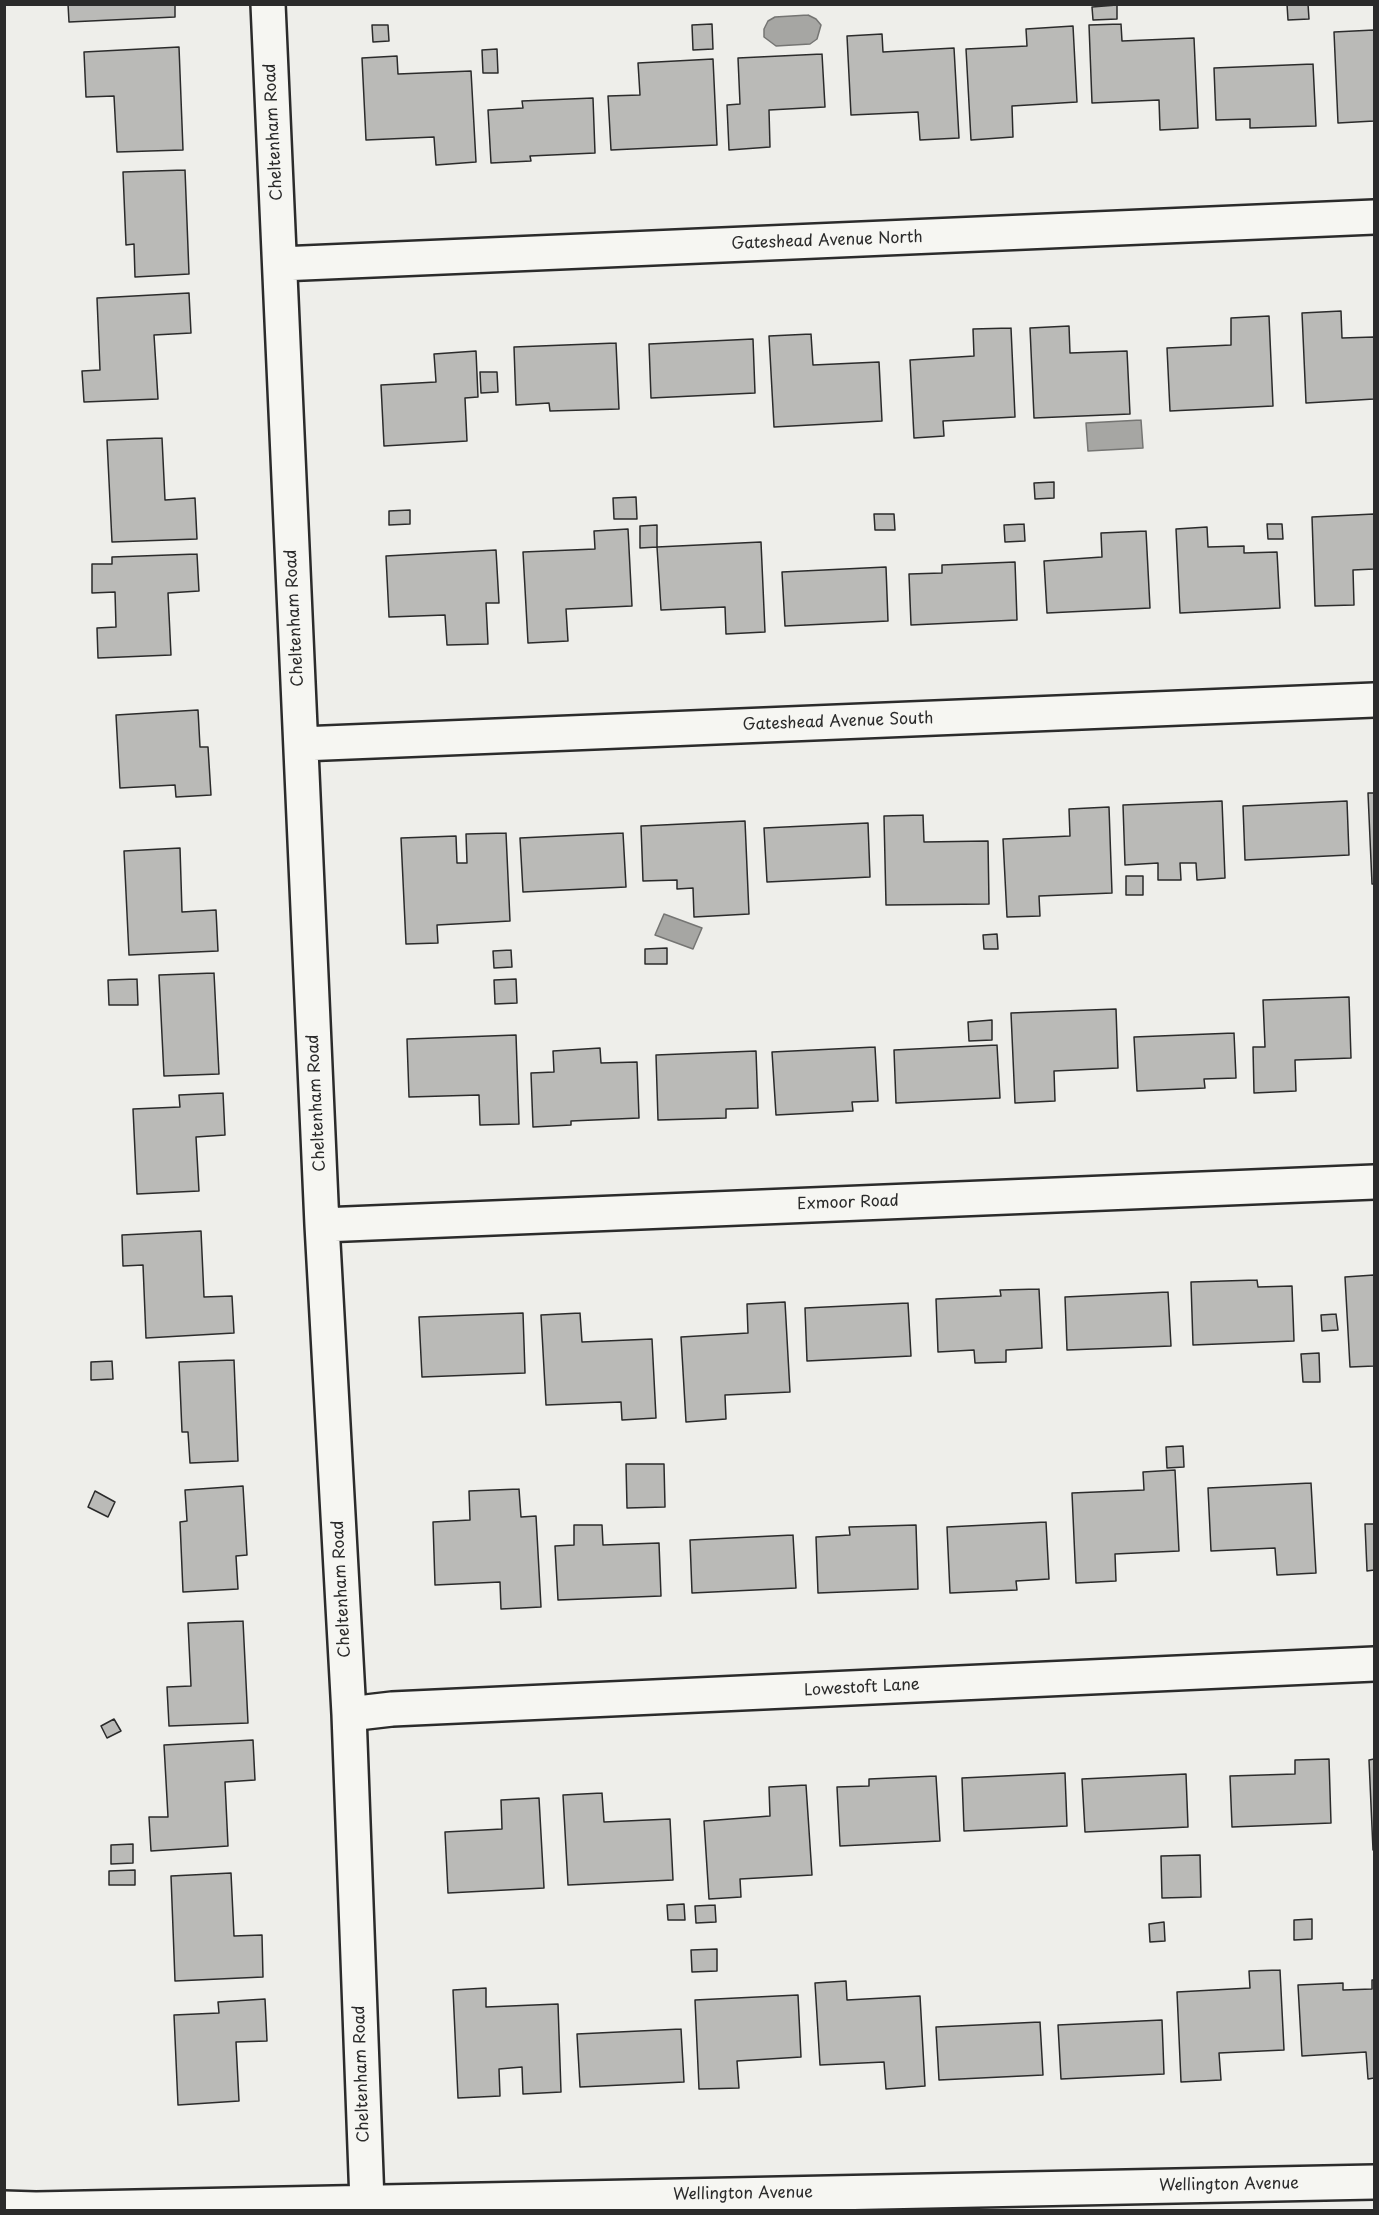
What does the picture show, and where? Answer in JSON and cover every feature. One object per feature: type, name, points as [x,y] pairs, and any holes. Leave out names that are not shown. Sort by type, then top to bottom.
[{"type":"street","name":"Cheltenham Road","points":[[268,4],[322,1225],[349,1714],[367,2202]]},
{"type":"street","name":"Gateshead Avenue North","points":[[280,264],[1374,217]]},
{"type":"street","name":"Gateshead Avenue South","points":[[301,744],[1374,700]]},
{"type":"street","name":"Exmoor Road","points":[[322,1225],[1374,1182]]},
{"type":"street","name":"Lowestoft Lane","points":[[349,1714],[392,1709],[1374,1664]]},
{"type":"street","name":"Wellington Avenue","points":[[4,2208],[1374,2182]]},
{"type":"shaded area","points":[[808,15],[821,25],[817,39],[810,44],[776,46],[764,37],[764,29],[768,21],[775,17]]},
{"type":"shaded area","points":[[1141,420],[1143,448],[1088,451],[1086,423]]},
{"type":"shaded area","points":[[664,914],[702,928],[693,949],[655,935]]},
{"type":"building","points":[[68,4],[175,4],[175,17],[69,22]]},
{"type":"building","points":[[1287,4],[1308,4],[1309,19],[1288,20]]},
{"type":"building","points":[[1117,5],[1117,19],[1093,20],[1092,7]]},
{"type":"building","points":[[712,24],[713,49],[693,50],[692,25]]},
{"type":"building","points":[[1121,24],[1122,41],[1194,38],[1198,128],[1160,130],[1159,100],[1092,103],[1089,25]]},
{"type":"building","points":[[372,25],[388,25],[389,41],[373,42]]},
{"type":"building","points":[[1073,26],[1077,102],[1012,106],[1013,137],[971,140],[966,49],[1027,46],[1026,29]]},
{"type":"building","points":[[1374,30],[1374,121],[1338,123],[1334,32]]},
{"type":"building","points":[[882,34],[883,52],[954,48],[959,138],[920,140],[918,112],[851,115],[847,36]]},
{"type":"building","points":[[179,47],[183,150],[117,152],[114,96],[86,97],[84,52]]},
{"type":"building","points":[[497,49],[498,73],[483,73],[482,50]]},
{"type":"building","points":[[822,54],[825,107],[769,110],[770,147],[729,150],[727,105],[740,104],[738,58]]},
{"type":"building","points":[[397,56],[398,74],[471,71],[476,162],[436,165],[434,137],[366,140],[362,58]]},
{"type":"building","points":[[713,59],[717,145],[611,150],[608,96],[640,95],[638,63]]},
{"type":"building","points":[[1313,64],[1316,126],[1250,128],[1250,119],[1216,120],[1214,68]]},
{"type":"building","points":[[593,98],[595,153],[530,156],[531,161],[491,163],[488,110],[523,108],[522,101]]},
{"type":"building","points":[[185,170],[189,274],[135,277],[134,244],[126,245],[123,172]]},
{"type":"building","points":[[189,293],[191,333],[154,335],[158,399],[84,402],[82,371],[100,370],[97,298]]},
{"type":"building","points":[[1341,311],[1342,338],[1374,337],[1374,399],[1306,403],[1302,313]]},
{"type":"building","points":[[1269,316],[1273,406],[1170,411],[1167,348],[1231,345],[1231,318]]},
{"type":"building","points":[[1069,326],[1070,353],[1127,351],[1130,414],[1034,418],[1030,328]]},
{"type":"building","points":[[1011,328],[1015,417],[943,421],[944,436],[914,438],[910,360],[974,356],[973,329]]},
{"type":"building","points":[[811,334],[813,365],[879,362],[882,421],[774,427],[769,336]]},
{"type":"building","points":[[753,339],[755,393],[651,398],[649,344]]},
{"type":"building","points":[[616,343],[619,409],[550,411],[549,403],[516,405],[514,347]]},
{"type":"building","points":[[476,351],[478,397],[465,398],[467,441],[384,446],[381,385],[436,382],[434,354]]},
{"type":"building","points":[[480,372],[497,372],[498,392],[481,393]]},
{"type":"building","points":[[162,438],[165,500],[195,498],[197,539],[112,542],[107,440]]},
{"type":"building","points":[[1054,482],[1054,498],[1035,499],[1034,483]]},
{"type":"building","points":[[636,497],[637,519],[614,519],[613,498]]},
{"type":"building","points":[[410,510],[410,524],[389,525],[389,511]]},
{"type":"building","points":[[874,514],[894,514],[895,530],[875,530]]},
{"type":"building","points":[[1374,514],[1374,569],[1353,570],[1354,605],[1315,606],[1312,517]]},
{"type":"building","points":[[1024,524],[1025,541],[1005,542],[1004,525]]},
{"type":"building","points":[[1267,524],[1282,524],[1283,539],[1268,539]]},
{"type":"building","points":[[657,525],[657,547],[640,548],[640,526]]},
{"type":"building","points":[[1207,527],[1208,547],[1244,546],[1244,553],[1277,552],[1280,608],[1180,613],[1176,529]]},
{"type":"building","points":[[628,529],[632,606],[566,609],[568,641],[528,643],[523,552],[595,549],[594,531]]},
{"type":"building","points":[[1146,531],[1150,608],[1047,613],[1044,561],[1102,557],[1101,533]]},
{"type":"building","points":[[761,542],[765,632],[726,634],[725,607],[661,610],[657,547]]},
{"type":"building","points":[[496,550],[499,603],[486,603],[488,644],[447,645],[445,615],[389,617],[386,556]]},
{"type":"building","points":[[197,554],[199,591],[168,593],[171,655],[98,658],[97,628],[116,627],[115,592],[92,593],[92,564],[112,564],[112,557]]},
{"type":"building","points":[[1015,562],[1017,620],[911,625],[909,574],[942,573],[942,565]]},
{"type":"building","points":[[886,567],[888,621],[785,626],[782,572]]},
{"type":"building","points":[[198,710],[200,747],[208,747],[211,795],[176,797],[175,785],[120,788],[116,715]]},
{"type":"building","points":[[1368,793],[1374,793],[1374,884],[1372,884]]},
{"type":"building","points":[[1222,801],[1225,878],[1197,880],[1196,863],[1180,863],[1181,880],[1158,880],[1158,863],[1125,865],[1123,805]]},
{"type":"building","points":[[1347,801],[1349,855],[1245,860],[1243,806]]},
{"type":"building","points":[[1109,807],[1112,893],[1039,896],[1040,916],[1007,917],[1003,839],[1070,836],[1069,809]]},
{"type":"building","points":[[923,815],[924,842],[988,841],[989,904],[886,905],[884,816]]},
{"type":"building","points":[[745,821],[749,914],[694,917],[693,888],[677,889],[677,880],[643,881],[641,826]]},
{"type":"building","points":[[868,823],[870,877],[767,882],[764,828]]},
{"type":"building","points":[[506,833],[510,921],[437,925],[438,943],[406,944],[401,838],[456,836],[457,863],[467,863],[466,834]]},
{"type":"building","points":[[623,833],[626,887],[523,892],[520,838]]},
{"type":"building","points":[[180,848],[182,912],[216,910],[218,951],[129,955],[124,851]]},
{"type":"building","points":[[1126,876],[1143,876],[1143,895],[1126,895]]},
{"type":"building","points":[[997,934],[998,949],[984,949],[983,935]]},
{"type":"building","points":[[667,948],[667,964],[645,964],[645,949]]},
{"type":"building","points":[[511,950],[512,967],[494,968],[493,951]]},
{"type":"building","points":[[214,973],[219,1074],[164,1076],[159,975]]},
{"type":"building","points":[[137,979],[138,1005],[109,1005],[108,980]]},
{"type":"building","points":[[516,979],[517,1003],[495,1004],[494,980]]},
{"type":"building","points":[[1349,997],[1351,1058],[1295,1060],[1296,1091],[1254,1093],[1253,1047],[1265,1047],[1263,1000]]},
{"type":"building","points":[[1116,1009],[1118,1068],[1054,1071],[1055,1101],[1015,1103],[1011,1013]]},
{"type":"building","points":[[992,1020],[992,1040],[969,1041],[968,1022]]},
{"type":"building","points":[[1234,1033],[1236,1078],[1204,1079],[1205,1088],[1137,1091],[1134,1037]]},
{"type":"building","points":[[516,1035],[519,1124],[480,1125],[479,1095],[409,1097],[407,1039]]},
{"type":"building","points":[[997,1045],[1000,1098],[896,1103],[894,1050]]},
{"type":"building","points":[[875,1047],[878,1101],[852,1102],[853,1111],[776,1115],[772,1052]]},
{"type":"building","points":[[600,1048],[601,1063],[637,1062],[639,1118],[571,1121],[571,1125],[533,1127],[531,1073],[554,1072],[553,1051]]},
{"type":"building","points":[[756,1051],[758,1108],[726,1109],[726,1118],[658,1120],[656,1055]]},
{"type":"building","points":[[223,1093],[225,1135],[196,1137],[199,1191],[137,1194],[133,1109],[180,1107],[179,1095]]},
{"type":"building","points":[[201,1231],[204,1297],[232,1296],[234,1333],[146,1338],[143,1265],[123,1266],[122,1235]]},
{"type":"building","points":[[1374,1275],[1374,1366],[1350,1367],[1345,1277]]},
{"type":"building","points":[[1257,1280],[1258,1287],[1292,1286],[1294,1341],[1193,1345],[1191,1282]]},
{"type":"building","points":[[1039,1289],[1042,1348],[1006,1350],[1006,1362],[975,1363],[974,1350],[938,1352],[936,1299],[1001,1296],[1000,1290]]},
{"type":"building","points":[[1168,1292],[1171,1346],[1067,1350],[1065,1297]]},
{"type":"building","points":[[785,1302],[790,1392],[725,1395],[726,1419],[686,1422],[681,1337],[748,1333],[747,1304]]},
{"type":"building","points":[[908,1303],[911,1356],[807,1361],[805,1308]]},
{"type":"building","points":[[523,1313],[525,1373],[422,1377],[419,1317]]},
{"type":"building","points":[[580,1313],[582,1342],[652,1339],[656,1418],[622,1420],[621,1402],[546,1405],[541,1315]]},
{"type":"building","points":[[1336,1314],[1338,1330],[1322,1331],[1321,1315]]},
{"type":"building","points":[[1319,1353],[1320,1382],[1303,1382],[1301,1354]]},
{"type":"building","points":[[234,1360],[238,1461],[190,1463],[188,1432],[182,1432],[179,1362]]},
{"type":"building","points":[[112,1361],[113,1379],[91,1380],[91,1362]]},
{"type":"building","points":[[1183,1446],[1184,1467],[1167,1468],[1166,1447]]},
{"type":"building","points":[[626,1464],[664,1464],[665,1507],[627,1508]]},
{"type":"building","points":[[1175,1470],[1179,1551],[1115,1554],[1116,1581],[1076,1583],[1072,1493],[1144,1490],[1143,1472]]},
{"type":"building","points":[[1311,1483],[1316,1573],[1277,1575],[1275,1548],[1211,1551],[1208,1488]]},
{"type":"building","points":[[243,1486],[247,1555],[236,1556],[238,1589],[183,1592],[180,1522],[187,1521],[185,1490]]},
{"type":"building","points":[[519,1489],[521,1517],[536,1516],[541,1607],[501,1609],[500,1582],[435,1585],[433,1522],[470,1520],[469,1491]]},
{"type":"building","points":[[95,1491],[115,1502],[108,1517],[88,1507]]},
{"type":"building","points":[[1046,1522],[1049,1579],[1016,1581],[1017,1590],[950,1593],[947,1527]]},
{"type":"building","points":[[1365,1524],[1374,1524],[1374,1570],[1367,1571]]},
{"type":"building","points":[[574,1525],[602,1525],[603,1545],[659,1543],[661,1596],[558,1600],[555,1546],[574,1545]]},
{"type":"building","points":[[916,1525],[918,1589],[818,1593],[816,1537],[850,1535],[849,1527]]},
{"type":"building","points":[[793,1535],[796,1588],[692,1593],[690,1540]]},
{"type":"building","points":[[243,1621],[248,1723],[169,1726],[167,1687],[191,1686],[188,1623]]},
{"type":"building","points":[[114,1719],[121,1731],[107,1738],[101,1726]]},
{"type":"building","points":[[253,1740],[255,1780],[225,1782],[228,1846],[151,1851],[149,1817],[168,1817],[164,1745]]},
{"type":"building","points":[[1329,1759],[1331,1823],[1232,1827],[1230,1776],[1295,1774],[1295,1760]]},
{"type":"building","points":[[1374,1759],[1374,1850],[1373,1850],[1369,1760]]},
{"type":"building","points":[[1065,1773],[1067,1826],[964,1831],[962,1778]]},
{"type":"building","points":[[1186,1774],[1188,1827],[1085,1832],[1082,1779]]},
{"type":"building","points":[[936,1776],[940,1841],[840,1846],[837,1787],[869,1786],[869,1779]]},
{"type":"building","points":[[806,1785],[812,1875],[740,1879],[741,1897],[709,1899],[704,1821],[770,1816],[769,1787]]},
{"type":"building","points":[[602,1793],[604,1822],[670,1819],[673,1880],[568,1885],[563,1795]]},
{"type":"building","points":[[539,1798],[544,1888],[448,1893],[445,1832],[502,1829],[501,1800]]},
{"type":"building","points":[[133,1844],[133,1863],[111,1864],[111,1845]]},
{"type":"building","points":[[1200,1855],[1201,1897],[1162,1898],[1161,1856]]},
{"type":"building","points":[[135,1870],[135,1885],[109,1885],[109,1871]]},
{"type":"building","points":[[231,1873],[234,1936],[262,1935],[263,1977],[175,1981],[171,1876]]},
{"type":"building","points":[[684,1904],[685,1920],[668,1920],[667,1905]]},
{"type":"building","points":[[715,1905],[716,1922],[696,1923],[695,1906]]},
{"type":"building","points":[[1312,1919],[1312,1939],[1294,1940],[1294,1920]]},
{"type":"building","points":[[1164,1922],[1165,1941],[1150,1942],[1149,1924]]},
{"type":"building","points":[[717,1949],[717,1971],[692,1972],[691,1950]]},
{"type":"building","points":[[1280,1970],[1284,2050],[1219,2053],[1221,2080],[1181,2082],[1177,1992],[1250,1988],[1249,1971]]},
{"type":"building","points":[[1372,1980],[1374,1980],[1374,2078],[1368,2079],[1366,2052],[1302,2056],[1298,1985],[1343,1983],[1343,1990],[1372,1989]]},
{"type":"building","points":[[846,1981],[847,2000],[920,1996],[925,2086],[886,2089],[884,2062],[820,2065],[815,1983]]},
{"type":"building","points":[[486,1988],[486,2007],[558,2004],[561,2092],[523,2094],[522,2067],[499,2069],[500,2096],[458,2098],[453,1990]]},
{"type":"building","points":[[798,1995],[801,2057],[737,2061],[739,2088],[699,2089],[695,2000]]},
{"type":"building","points":[[265,1999],[267,2041],[236,2042],[239,2101],[178,2105],[174,2015],[219,2013],[218,2002]]},
{"type":"building","points":[[1162,2020],[1164,2074],[1061,2079],[1058,2025]]},
{"type":"building","points":[[1040,2022],[1043,2075],[939,2080],[936,2027]]},
{"type":"building","points":[[681,2029],[684,2082],[580,2087],[577,2034]]}]
